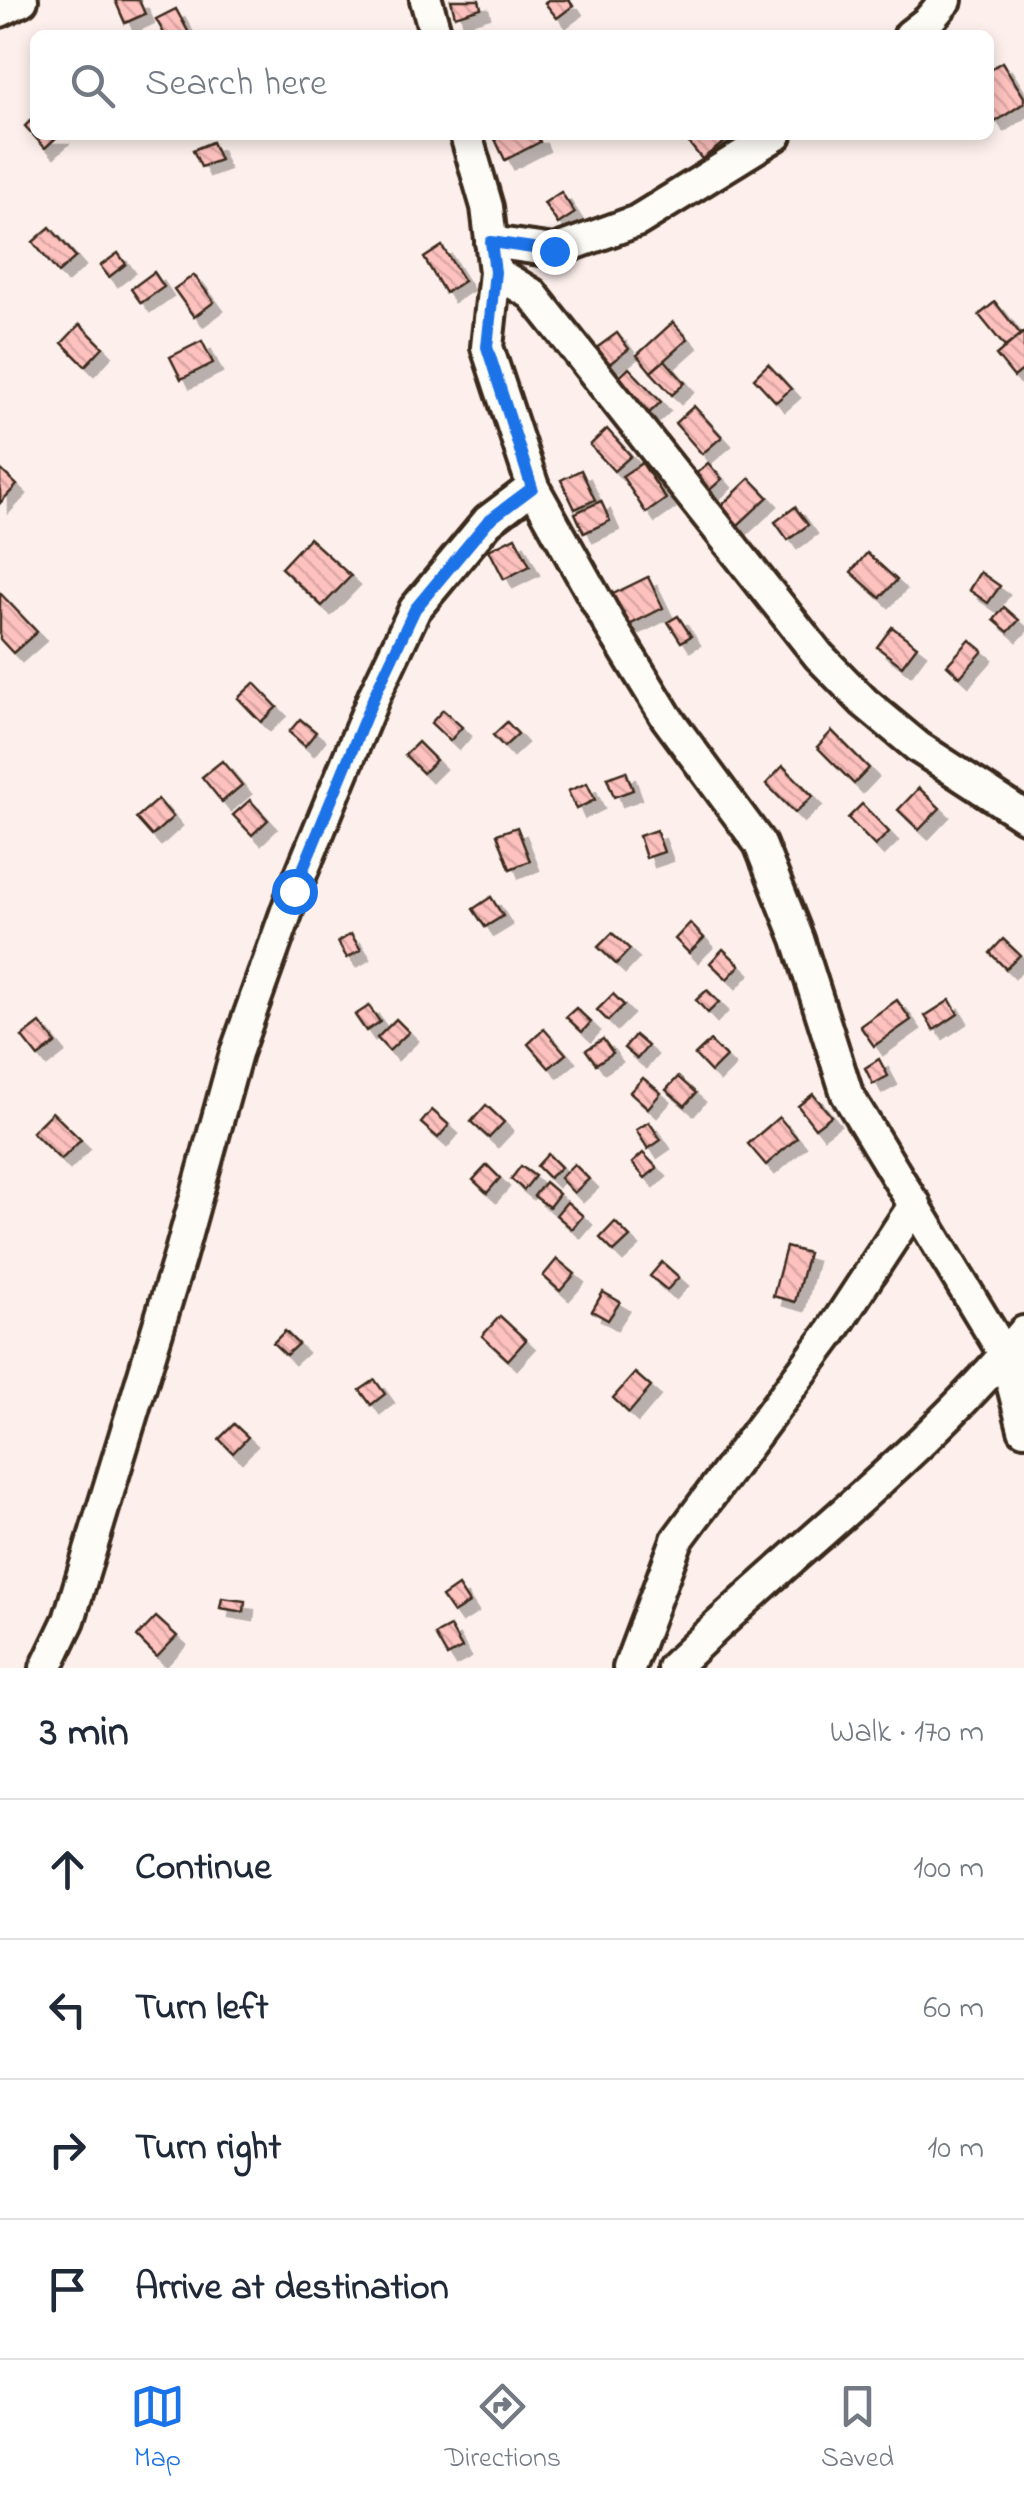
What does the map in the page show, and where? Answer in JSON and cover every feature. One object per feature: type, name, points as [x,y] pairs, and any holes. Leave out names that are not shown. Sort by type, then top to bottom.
[{"type":"street","points":[[0,11],[22,0]]},
{"type":"street","points":[[426,0],[435,30]]},
{"type":"street","points":[[916,30],[946,0]]},
{"type":"street","points":[[467,140],[487,206],[495,272],[487,347],[532,488],[667,718],[760,844],[798,939],[848,1094],[915,1204],[1014,1344],[1024,1429]]},
{"type":"street","points":[[491,242],[554,251],[637,221],[768,140]]},
{"type":"street","points":[[495,272],[532,294],[820,656],[853,691],[918,747],[1024,816]]},
{"type":"street","points":[[46,1668],[70,1620],[180,1259],[236,1052],[294,891],[375,694],[415,609],[488,521],[532,488]]},
{"type":"street","points":[[629,1668],[677,1540],[830,1334],[915,1204]]},
{"type":"street","points":[[673,1668],[916,1448],[1014,1344]]},
{"type":"building","points":[[115,0],[139,0],[145,14],[125,23]]},
{"type":"building","points":[[451,0],[479,0],[481,8],[455,16]]},
{"type":"building","points":[[569,0],[573,6],[557,18],[545,3]]},
{"type":"building","points":[[176,9],[187,30],[162,30],[156,19]]},
{"type":"building","points":[[1002,62],[1024,97],[1024,103],[995,122],[994,120],[994,67]]},
{"type":"building","points":[[38,140],[54,140],[45,148]]},
{"type":"building","points":[[495,140],[539,140],[540,142],[505,160]]},
{"type":"building","points":[[686,140],[727,140],[702,159]]},
{"type":"building","points":[[212,142],[220,160],[201,167],[193,150]]},
{"type":"building","points":[[561,192],[575,213],[558,224],[544,203]]},
{"type":"building","points":[[50,227],[76,257],[58,273],[33,242]]},
{"type":"building","points":[[442,246],[464,281],[445,293],[424,258]]},
{"type":"building","points":[[118,253],[126,264],[109,277],[100,266]]},
{"type":"building","points":[[154,272],[164,287],[141,303],[131,289]]},
{"type":"building","points":[[194,275],[214,302],[194,317],[174,289]]},
{"type":"building","points":[[995,302],[1021,335],[1005,347],[979,315]]},
{"type":"building","points":[[673,322],[688,339],[651,372],[637,355]]},
{"type":"building","points":[[80,324],[103,347],[85,366],[62,343]]},
{"type":"building","points":[[1024,332],[1024,369],[1014,377],[996,355]]},
{"type":"building","points":[[617,333],[629,349],[604,368],[591,352]]},
{"type":"building","points":[[202,341],[213,363],[181,379],[170,357]]},
{"type":"building","points":[[665,360],[685,383],[672,395],[651,372]]},
{"type":"building","points":[[768,364],[791,389],[776,402],[754,378]]},
{"type":"building","points":[[629,368],[661,402],[646,416],[614,382]]},
{"type":"building","points":[[694,406],[722,437],[702,454],[675,423]]},
{"type":"building","points":[[607,429],[631,456],[614,471],[590,445]]},
{"type":"building","points":[[642,463],[666,499],[646,513],[622,476]]},
{"type":"building","points":[[708,463],[722,479],[702,497],[687,481]]},
{"type":"building","points":[[0,469],[17,485],[0,503]]},
{"type":"building","points":[[581,470],[595,500],[575,509],[561,480]]},
{"type":"building","points":[[750,478],[768,497],[738,525],[720,507]]},
{"type":"building","points":[[601,501],[610,521],[584,533],[575,513]]},
{"type":"building","points":[[795,507],[808,525],[788,540],[775,522]]},
{"type":"building","points":[[515,537],[530,566],[504,579],[489,550]]},
{"type":"building","points":[[309,538],[351,576],[322,606],[281,568]]},
{"type":"building","points":[[867,553],[897,580],[880,598],[851,572]]},
{"type":"building","points":[[980,572],[1000,586],[988,603],[969,590]]},
{"type":"building","points":[[648,577],[663,608],[625,627],[609,596]]},
{"type":"building","points":[[0,593],[37,632],[13,653],[0,639]]},
{"type":"building","points":[[1004,607],[1019,620],[1008,632],[994,620]]},
{"type":"building","points":[[678,616],[691,636],[681,642],[668,622]]},
{"type":"building","points":[[892,627],[917,646],[902,666],[877,647]]},
{"type":"building","points":[[970,640],[983,651],[960,677],[947,665]]},
{"type":"building","points":[[254,683],[277,707],[261,722],[238,698]]},
{"type":"building","points":[[443,710],[462,727],[450,741],[431,723]]},
{"type":"building","points":[[300,719],[316,732],[305,746],[289,732]]},
{"type":"building","points":[[507,722],[518,734],[504,747],[493,735]]},
{"type":"building","points":[[832,731],[869,768],[854,784],[817,747]]},
{"type":"building","points":[[418,742],[436,760],[423,773],[405,755]]},
{"type":"building","points":[[222,761],[242,785],[222,802],[202,777]]},
{"type":"building","points":[[783,766],[813,796],[795,813],[766,784]]},
{"type":"building","points":[[626,771],[633,790],[614,797],[607,778]]},
{"type":"building","points":[[587,783],[595,800],[576,809],[568,791]]},
{"type":"building","points":[[919,788],[940,808],[919,830],[898,810]]},
{"type":"building","points":[[158,799],[173,817],[152,836],[136,818]]},
{"type":"building","points":[[250,800],[268,820],[252,835],[233,815]]},
{"type":"building","points":[[862,804],[889,832],[875,846],[848,818]]},
{"type":"building","points":[[517,827],[530,861],[510,869],[497,834]]},
{"type":"building","points":[[656,830],[664,852],[646,858],[639,836]]},
{"type":"building","points":[[491,897],[503,916],[485,927],[473,909]]},
{"type":"building","points":[[690,923],[704,938],[689,953],[675,939]]},
{"type":"building","points":[[612,933],[630,949],[616,964],[598,947]]},
{"type":"building","points":[[351,934],[361,950],[347,958],[338,942]]},
{"type":"building","points":[[1003,939],[1020,955],[1006,969],[990,953]]},
{"type":"building","points":[[723,949],[740,965],[727,979],[710,963]]},
{"type":"building","points":[[707,990],[719,1002],[708,1013],[696,1000]]},
{"type":"building","points":[[613,994],[624,1005],[608,1021],[597,1010]]},
{"type":"building","points":[[897,1000],[911,1020],[874,1046],[860,1026]]},
{"type":"building","points":[[950,1000],[958,1014],[934,1030],[925,1016]]},
{"type":"building","points":[[369,1006],[380,1022],[366,1031],[355,1015]]},
{"type":"building","points":[[576,1008],[591,1022],[582,1032],[566,1017]]},
{"type":"building","points":[[396,1019],[409,1032],[389,1051],[377,1038]]},
{"type":"building","points":[[40,1023],[56,1043],[38,1057],[22,1037]]},
{"type":"building","points":[[544,1029],[566,1054],[549,1068],[528,1044]]},
{"type":"building","points":[[635,1035],[648,1046],[637,1059],[624,1048]]},
{"type":"building","points":[[603,1039],[613,1053],[596,1064],[586,1050]]},
{"type":"building","points":[[710,1041],[726,1057],[711,1072],[695,1055]]},
{"type":"building","points":[[879,1059],[888,1076],[873,1084],[865,1068]]},
{"type":"building","points":[[678,1077],[696,1093],[685,1106],[666,1090]]},
{"type":"building","points":[[643,1078],[661,1093],[648,1108],[630,1092]]},
{"type":"building","points":[[813,1094],[831,1116],[815,1128],[798,1106]]},
{"type":"building","points":[[486,1105],[504,1122],[489,1138],[471,1122]]},
{"type":"building","points":[[432,1110],[449,1125],[438,1138],[421,1123]]},
{"type":"building","points":[[52,1112],[81,1140],[61,1160],[32,1132]]},
{"type":"building","points":[[779,1117],[797,1138],[766,1165],[748,1144]]},
{"type":"building","points":[[649,1122],[661,1140],[648,1149],[636,1130]]},
{"type":"building","points":[[643,1153],[657,1168],[645,1178],[632,1163]]},
{"type":"building","points":[[548,1154],[561,1167],[549,1178],[537,1166]]},
{"type":"building","points":[[574,1164],[589,1179],[574,1193],[560,1178]]},
{"type":"building","points":[[487,1165],[500,1178],[487,1193],[473,1180]]},
{"type":"building","points":[[521,1166],[535,1176],[524,1190],[511,1179]]},
{"type":"building","points":[[545,1182],[559,1194],[549,1207],[534,1196]]},
{"type":"building","points":[[567,1202],[583,1216],[572,1229],[556,1215]]},
{"type":"building","points":[[615,1222],[630,1237],[614,1252],[600,1238]]},
{"type":"building","points":[[786,1247],[808,1253],[795,1302],[773,1296]]},
{"type":"building","points":[[557,1259],[575,1274],[560,1291],[543,1276]]},
{"type":"building","points":[[662,1262],[679,1277],[667,1290],[650,1276]]},
{"type":"building","points":[[603,1292],[620,1302],[608,1320],[592,1311]]},
{"type":"building","points":[[500,1316],[526,1340],[508,1360],[482,1336]]},
{"type":"building","points":[[285,1331],[298,1344],[286,1355],[273,1343]]},
{"type":"building","points":[[635,1373],[651,1387],[629,1413],[613,1398]]},
{"type":"building","points":[[375,1380],[385,1394],[371,1405],[360,1390]]},
{"type":"building","points":[[234,1424],[248,1437],[233,1453],[219,1439]]},
{"type":"building","points":[[458,1586],[469,1603],[453,1613],[442,1597]]},
{"type":"building","points":[[222,1598],[245,1601],[244,1612],[220,1608]]},
{"type":"building","points":[[156,1617],[177,1636],[157,1657],[137,1637]]},
{"type":"building","points":[[450,1627],[462,1648],[447,1656],[435,1635]]},
{"type":"route","points":[[294,891],[375,694],[415,609],[488,521],[532,488],[487,347],[495,272],[491,242],[554,251]]}]
